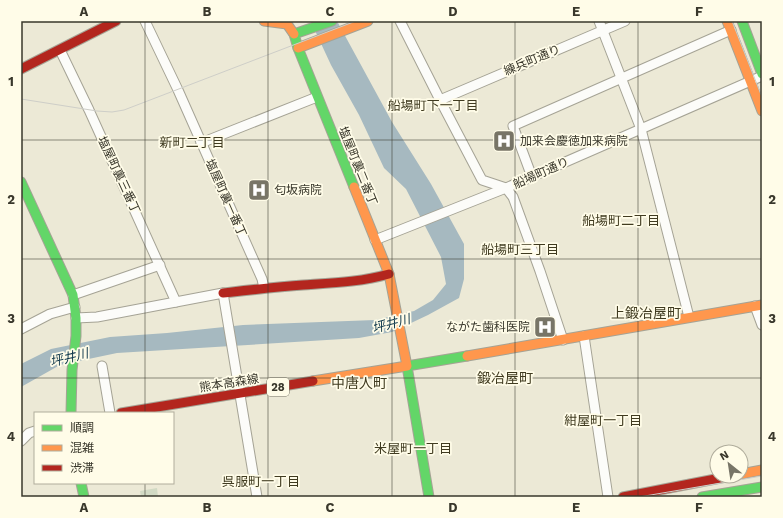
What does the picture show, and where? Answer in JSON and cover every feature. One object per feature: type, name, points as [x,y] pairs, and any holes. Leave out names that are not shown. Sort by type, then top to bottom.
[{"type":"street","points":[[21,69],[116,21]]},
{"type":"street","name":"塩屋町裏一番丁","points":[[145,21],[202,143],[262,279],[264,288]]},
{"type":"street","points":[[264,21],[287,24],[294,34],[332,21]]},
{"type":"street","points":[[298,48],[367,21]]},
{"type":"street","points":[[400,21],[482,180],[506,188],[513,197],[563,340]]},
{"type":"street","points":[[599,21],[641,129],[689,317]]},
{"type":"street","name":"練兵町通り","points":[[440,100],[625,21]]},
{"type":"street","points":[[727,21],[762,110]]},
{"type":"street","points":[[745,22],[762,75]]},
{"type":"street","points":[[532,177],[513,126],[731,30]]},
{"type":"street","name":"塩屋町裏二番丁","points":[[294,34],[317,97],[389,274],[407,366]]},
{"type":"street","name":"塩屋町裏三番丁","points":[[60,50],[89,110],[176,302]]},
{"type":"street","name":"船場町通り","points":[[375,240],[532,177],[762,75]]},
{"type":"street","points":[[202,143],[317,97]]},
{"type":"street","points":[[21,182],[73,295],[76,318],[76,336],[72,370],[71,412]]},
{"type":"street","points":[[73,295],[160,265]]},
{"type":"street","points":[[76,318],[97,317],[223,293],[340,282],[379,277],[389,274]]},
{"type":"street","points":[[223,293],[257,497]]},
{"type":"street","points":[[759,305],[762,325]]},
{"type":"street","name":"熊本高森線","points":[[127,412],[563,340],[759,305]]},
{"type":"street","points":[[21,329],[50,314],[75,307]]},
{"type":"street","points":[[584,336],[608,497]]},
{"type":"street","points":[[102,366],[110,412]]},
{"type":"street","points":[[407,366],[429,497]]},
{"type":"street","points":[[21,441],[34,432]]},
{"type":"street","points":[[749,472],[762,470]]},
{"type":"street","points":[[623,497],[709,480]]},
{"type":"street","points":[[81,484],[84,497]]},
{"type":"street","points":[[702,497],[730,495],[762,487]]},
{"type":"green space","points":[[157,488],[158,497],[141,497],[140,491]]},
{"type":"water","name":"坪井川","points":[[337,21],[392,122],[431,184],[464,244],[464,279],[459,298],[392,332],[359,338],[117,353],[60,365],[21,387],[21,364],[51,349],[110,337],[243,325],[375,320],[414,311],[433,300],[446,284],[441,257],[406,189],[384,168],[359,115],[331,65],[311,22]]},
{"type":"tram line","points":[[21,99],[97,111],[112,112],[124,110],[356,21]]},
{"type":"tram line","points":[[732,21],[762,97]]},
{"type":"tram line","points":[[639,497],[762,476]]},
{"type":"traffic: fast","points":[[332,21],[294,34],[298,48],[354,187]]},
{"type":"traffic: fast","points":[[742,21],[762,74]]},
{"type":"traffic: fast","points":[[21,182],[73,295],[76,318],[76,336],[72,370],[71,412]]},
{"type":"traffic: fast","points":[[429,497],[407,366],[467,356]]},
{"type":"traffic: fast","points":[[81,484],[84,497]]},
{"type":"traffic: fast","points":[[702,497],[762,487]]},
{"type":"traffic: slow","points":[[264,21],[287,24],[294,34]]},
{"type":"traffic: slow","points":[[298,48],[368,21]]},
{"type":"traffic: slow","points":[[727,21],[762,111]]},
{"type":"traffic: slow","points":[[313,381],[407,366],[389,274],[354,187]]},
{"type":"traffic: slow","points":[[467,356],[762,305]]},
{"type":"traffic: slow","points":[[749,472],[762,470]]},
{"type":"traffic: jam","points":[[21,69],[116,21]]},
{"type":"traffic: jam","points":[[223,293],[346,282],[389,274]]},
{"type":"traffic: jam","points":[[127,412],[313,381]]},
{"type":"traffic: jam","points":[[623,497],[709,480]]},
{"type":"place","name":"加来会慶徳加来病院","points":[[504,141]]},
{"type":"place","name":"匂坂病院","points":[[259,190]]},
{"type":"place","name":"ながた歯科医院","points":[[545,327]]},
{"type":"district","name":"船場町下一丁目","points":[[433,105]]},
{"type":"district","name":"新町二丁目","points":[[192,142]]},
{"type":"district","name":"船場町二丁目","points":[[621,220]]},
{"type":"district","name":"船場町三丁目","points":[[520,249]]},
{"type":"district","name":"上鍛冶屋町","points":[[646,313]]},
{"type":"district","name":"鍛冶屋町","points":[[505,378]]},
{"type":"district","name":"中唐人町","points":[[359,383]]},
{"type":"district","name":"紺屋町一丁目","points":[[603,420]]},
{"type":"district","name":"米屋町一丁目","points":[[413,448]]},
{"type":"district","name":"呉服町一丁目","points":[[261,481]]}]
